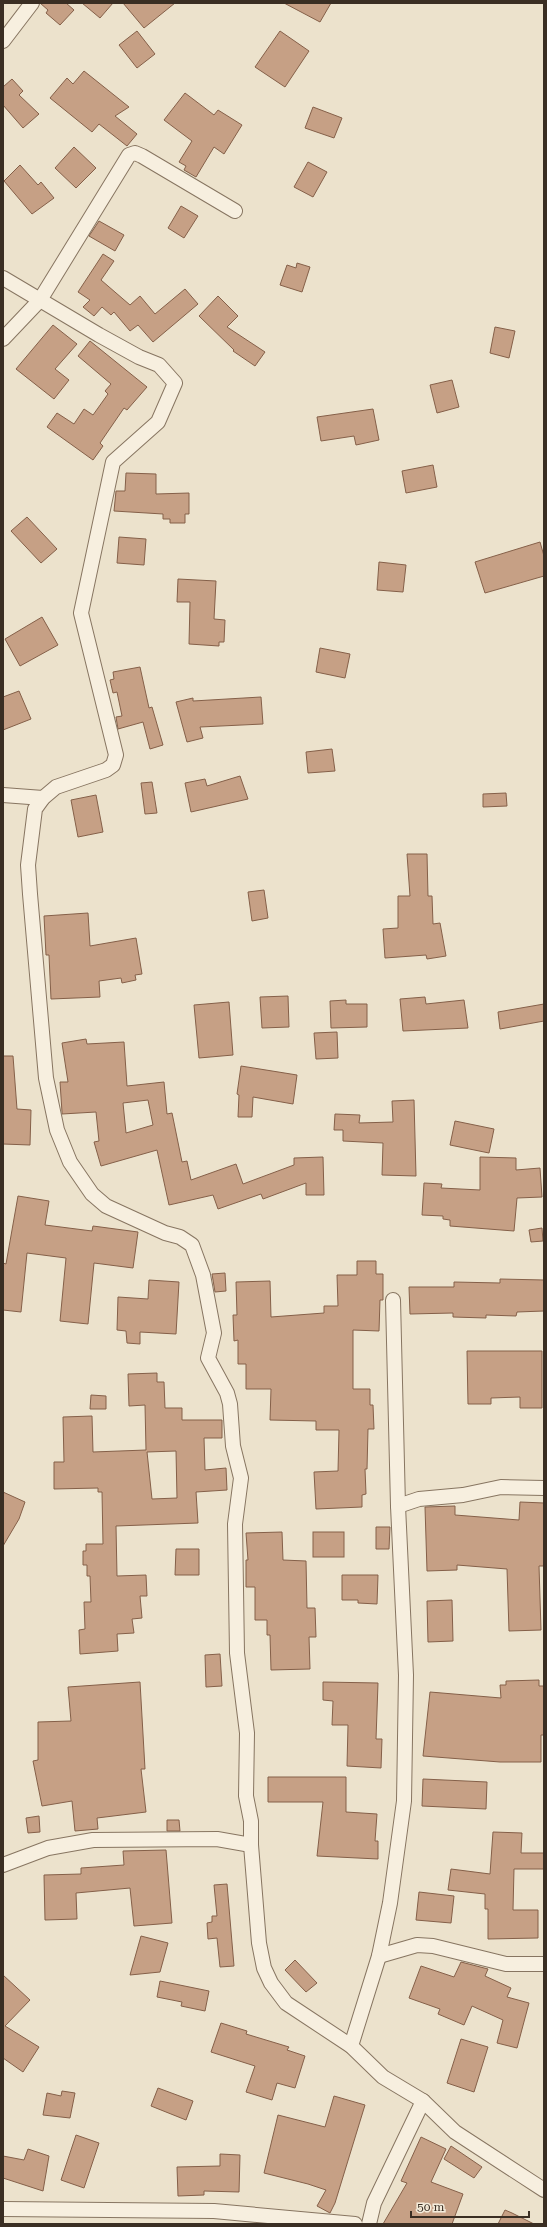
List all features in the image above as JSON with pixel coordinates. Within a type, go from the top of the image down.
[{"type":"street","points":[[3,41],[32,3]]},
{"type":"street","points":[[3,339],[40,300],[129,155],[135,153],[148,159],[235,211]]},
{"type":"street","points":[[3,278],[138,357],[159,365],[175,383],[158,422],[113,462],[81,613],[116,755],[112,766],[106,770],[56,787],[43,798],[35,809],[29,872],[46,1078],[57,1130],[70,1162],[92,1194],[106,1206],[164,1233],[180,1237],[192,1245],[203,1275],[214,1333],[208,1358],[227,1394],[230,1404],[233,1446],[241,1478],[235,1524],[237,1653],[247,1733],[245,1783],[251,1821],[251,1844],[259,1943],[264,1968],[271,1983],[286,2002],[351,2046],[383,2077],[423,2101],[455,2132],[544,2190]]},
{"type":"street","points":[[3,794],[43,798]]},
{"type":"street","points":[[351,2046],[379,1956],[390,1903],[404,1801],[406,1675],[398,1506],[393,1300]]},
{"type":"street","points":[[398,1506],[419,1499],[464,1495],[501,1487],[515,1486],[544,1488]]},
{"type":"street","points":[[3,1865],[48,1848],[92,1840],[217,1839],[251,1844]]},
{"type":"street","points":[[379,1956],[417,1945],[433,1946],[506,1964],[544,1964]]},
{"type":"street","points":[[369,2224],[374,2204],[423,2101]]},
{"type":"street","points":[[3,2209],[214,2211],[356,2224]]},
{"type":"building","points":[[40,3],[66,3],[74,10],[60,25],[46,13],[48,10]]},
{"type":"building","points":[[82,3],[113,3],[100,18]]},
{"type":"building","points":[[123,3],[175,3],[144,28]]},
{"type":"building","points":[[284,3],[331,3],[320,22]]},
{"type":"building","points":[[137,31],[155,54],[137,68],[119,45]]},
{"type":"building","points":[[280,31],[309,51],[285,87],[255,67]]},
{"type":"building","points":[[84,71],[129,107],[115,116],[137,134],[127,146],[99,124],[92,132],[50,98],[67,78],[73,84]]},
{"type":"building","points":[[12,79],[23,91],[19,95],[39,114],[23,128],[3,105],[3,87]]},
{"type":"building","points":[[185,93],[214,115],[218,110],[242,125],[224,154],[214,147],[196,177],[184,170],[186,166],[179,162],[192,141],[164,120]]},
{"type":"building","points":[[313,107],[342,118],[334,138],[305,128]]},
{"type":"building","points":[[74,147],[96,168],[76,188],[55,168]]},
{"type":"building","points":[[308,162],[327,172],[313,197],[294,187]]},
{"type":"building","points":[[20,165],[38,185],[41,182],[54,198],[32,214],[4,181]]},
{"type":"building","points":[[181,206],[198,216],[184,238],[168,228]]},
{"type":"building","points":[[99,221],[124,235],[115,251],[89,236]]},
{"type":"building","points":[[103,254],[114,261],[101,280],[130,305],[140,296],[155,314],[185,289],[198,304],[153,342],[138,325],[130,331],[114,312],[111,315],[102,307],[94,316],[83,307],[90,300],[78,292]]},
{"type":"building","points":[[297,263],[310,267],[302,292],[280,285],[287,265],[296,268]]},
{"type":"building","points":[[218,296],[238,316],[227,327],[265,352],[255,366],[233,351],[234,350],[199,316]]},
{"type":"building","points":[[53,325],[77,344],[55,369],[69,380],[54,399],[16,369]]},
{"type":"building","points":[[495,327],[515,331],[509,358],[490,353]]},
{"type":"building","points":[[90,341],[147,387],[127,410],[124,408],[100,443],[103,446],[93,460],[47,427],[57,413],[74,424],[84,409],[93,415],[108,394],[105,391],[111,384],[78,356]]},
{"type":"building","points":[[452,380],[459,407],[437,413],[430,385]]},
{"type":"building","points":[[373,409],[379,440],[356,445],[354,436],[321,441],[317,417]]},
{"type":"building","points":[[433,465],[437,487],[406,493],[402,471]]},
{"type":"building","points":[[126,473],[156,474],[156,494],[189,493],[189,514],[185,514],[185,523],[170,523],[170,519],[163,519],[163,514],[114,511],[116,491],[125,491]]},
{"type":"building","points":[[27,517],[57,549],[41,563],[11,531]]},
{"type":"building","points":[[119,537],[146,539],[144,565],[117,563]]},
{"type":"building","points":[[540,542],[544,556],[544,576],[485,593],[475,562]]},
{"type":"building","points":[[379,562],[406,565],[403,592],[377,590]]},
{"type":"building","points":[[178,579],[216,581],[214,619],[225,620],[224,642],[219,642],[219,646],[189,644],[190,602],[177,602]]},
{"type":"building","points":[[42,617],[58,645],[20,666],[5,639]]},
{"type":"building","points":[[320,648],[350,654],[345,678],[316,672]]},
{"type":"building","points":[[140,667],[149,708],[152,707],[163,745],[150,749],[143,722],[118,729],[116,717],[122,716],[117,692],[113,693],[110,680],[114,679],[113,672]]},
{"type":"building","points":[[19,691],[31,719],[3,730],[3,697]]},
{"type":"building","points":[[261,697],[263,724],[200,727],[203,738],[187,742],[176,702],[193,698],[193,701]]},
{"type":"building","points":[[332,749],[335,771],[308,773],[306,752]]},
{"type":"building","points":[[240,776],[248,799],[191,812],[185,783],[205,779],[207,786]]},
{"type":"building","points":[[152,782],[157,813],[145,814],[141,783]]},
{"type":"building","points":[[506,793],[507,806],[483,807],[483,794]]},
{"type":"building","points":[[96,795],[103,832],[78,837],[71,800]]},
{"type":"building","points":[[407,854],[427,854],[428,896],[432,896],[433,924],[440,923],[446,956],[427,959],[426,955],[385,958],[383,929],[398,928],[398,896],[410,896]]},
{"type":"building","points":[[264,890],[268,918],[252,921],[248,892]]},
{"type":"building","points":[[88,913],[90,946],[136,938],[142,974],[135,975],[136,980],[122,983],[121,978],[99,981],[100,997],[51,999],[49,955],[46,955],[44,916]]},
{"type":"building","points":[[288,996],[289,1027],[262,1028],[260,997]]},
{"type":"building","points":[[425,997],[426,1004],[464,1000],[468,1028],[403,1031],[400,999]]},
{"type":"building","points":[[346,1000],[346,1004],[367,1004],[367,1027],[331,1028],[330,1001]]},
{"type":"building","points":[[229,1002],[233,1055],[199,1058],[194,1005]]},
{"type":"building","points":[[544,1004],[544,1021],[500,1029],[498,1012]]},
{"type":"building","points":[[337,1032],[338,1058],[316,1059],[314,1033]]},
{"type":"building","points":[[86,1039],[87,1044],[124,1042],[127,1086],[164,1082],[167,1114],[172,1113],[182,1162],[187,1161],[191,1180],[236,1164],[243,1184],[294,1165],[294,1158],[323,1157],[324,1195],[306,1195],[306,1183],[263,1199],[261,1194],[218,1209],[213,1195],[169,1205],[157,1150],[101,1166],[94,1142],[99,1141],[96,1112],[62,1114],[60,1082],[68,1082],[62,1043]],"holes":[[[148,1100],[153,1125],[126,1133],[123,1103]]]},
{"type":"building","points":[[3,1056],[13,1056],[17,1109],[31,1110],[30,1145],[3,1144]]},
{"type":"building","points":[[241,1066],[297,1075],[293,1104],[253,1097],[252,1117],[238,1117],[239,1095],[237,1094]]},
{"type":"building","points":[[414,1100],[416,1176],[382,1175],[383,1143],[343,1141],[343,1130],[334,1130],[335,1114],[360,1115],[359,1123],[393,1122],[392,1101]]},
{"type":"building","points":[[455,1121],[494,1129],[489,1153],[450,1145]]},
{"type":"building","points":[[480,1157],[516,1158],[516,1170],[540,1168],[542,1197],[517,1198],[514,1231],[450,1226],[450,1220],[443,1219],[443,1216],[422,1215],[424,1183],[442,1184],[441,1188],[480,1190]]},
{"type":"building","points":[[18,1196],[49,1201],[45,1225],[92,1231],[93,1226],[138,1232],[133,1268],[94,1263],[88,1324],[60,1321],[66,1258],[27,1253],[21,1312],[3,1310],[3,1263],[6,1264]]},
{"type":"building","points":[[542,1228],[543,1241],[531,1242],[529,1230]]},
{"type":"building","points":[[357,1261],[376,1261],[376,1274],[383,1274],[383,1300],[380,1300],[379,1331],[353,1330],[353,1389],[370,1389],[370,1405],[373,1405],[374,1429],[368,1429],[367,1469],[365,1469],[366,1494],[362,1495],[362,1507],[316,1509],[314,1472],[338,1471],[339,1430],[316,1430],[316,1421],[270,1420],[271,1389],[246,1389],[246,1364],[238,1364],[238,1340],[234,1341],[233,1315],[237,1315],[236,1282],[270,1281],[271,1317],[324,1313],[324,1306],[338,1306],[337,1275],[357,1275]]},
{"type":"building","points":[[225,1273],[226,1291],[215,1292],[212,1274]]},
{"type":"building","points":[[500,1279],[544,1280],[544,1311],[517,1312],[516,1316],[486,1315],[486,1318],[453,1317],[453,1313],[410,1314],[409,1287],[454,1287],[454,1282],[500,1283]]},
{"type":"building","points":[[149,1280],[179,1282],[176,1334],[140,1332],[140,1344],[127,1343],[126,1331],[117,1330],[118,1297],[148,1299]]},
{"type":"building","points":[[467,1351],[542,1351],[542,1408],[520,1408],[520,1397],[491,1398],[491,1404],[468,1404]]},
{"type":"building","points":[[157,1373],[157,1382],[164,1382],[165,1408],[182,1408],[182,1420],[222,1420],[222,1438],[204,1438],[205,1470],[226,1468],[227,1490],[196,1492],[198,1523],[116,1526],[117,1576],[146,1575],[147,1596],[140,1596],[142,1618],[132,1619],[134,1633],[117,1634],[118,1651],[80,1654],[79,1630],[85,1629],[84,1602],[91,1602],[90,1576],[87,1576],[87,1565],[83,1565],[83,1551],[86,1551],[86,1544],[103,1544],[102,1492],[98,1492],[98,1488],[54,1489],[54,1462],[64,1462],[63,1417],[92,1416],[93,1452],[146,1450],[145,1405],[129,1406],[128,1374]],"holes":[[[176,1451],[177,1498],[152,1499],[147,1452]]]},
{"type":"building","points":[[91,1395],[106,1396],[106,1409],[90,1409]]},
{"type":"building","points":[[3,1492],[25,1502],[19,1519],[3,1546]]},
{"type":"building","points":[[520,1502],[544,1503],[544,1566],[539,1566],[541,1630],[509,1631],[507,1569],[457,1565],[457,1570],[427,1571],[425,1507],[455,1506],[455,1515],[519,1520]]},
{"type":"building","points":[[376,1527],[390,1527],[389,1549],[376,1549]]},
{"type":"building","points":[[282,1532],[283,1560],[306,1561],[307,1608],[315,1608],[316,1637],[309,1637],[310,1669],[271,1670],[270,1635],[267,1635],[267,1620],[255,1620],[255,1587],[246,1587],[246,1560],[248,1560],[246,1533]]},
{"type":"building","points":[[313,1532],[344,1532],[344,1557],[313,1557]]},
{"type":"building","points":[[176,1549],[199,1549],[199,1575],[175,1575]]},
{"type":"building","points":[[342,1575],[378,1575],[377,1604],[358,1603],[358,1600],[342,1600]]},
{"type":"building","points":[[452,1600],[453,1641],[428,1642],[427,1601]]},
{"type":"building","points":[[220,1654],[222,1686],[206,1687],[205,1655]]},
{"type":"building","points":[[539,1680],[539,1686],[544,1686],[544,1735],[541,1735],[541,1762],[500,1762],[423,1756],[430,1692],[501,1698],[500,1685],[506,1685],[506,1681]]},
{"type":"building","points":[[140,1682],[145,1769],[141,1769],[146,1812],[97,1818],[98,1829],[75,1831],[72,1801],[42,1806],[33,1761],[38,1760],[38,1722],[71,1721],[68,1687]]},
{"type":"building","points":[[323,1682],[378,1683],[376,1739],[382,1739],[381,1768],[347,1766],[348,1725],[332,1725],[333,1701],[323,1700]]},
{"type":"building","points":[[268,1777],[346,1777],[346,1812],[377,1814],[375,1841],[378,1841],[378,1859],[317,1856],[323,1802],[268,1802]]},
{"type":"building","points":[[423,1779],[487,1782],[486,1809],[422,1806]]},
{"type":"building","points":[[39,1816],[40,1832],[28,1833],[26,1818]]},
{"type":"building","points":[[167,1820],[179,1820],[180,1831],[167,1831]]},
{"type":"building","points":[[493,1832],[522,1833],[521,1853],[544,1853],[544,1869],[514,1869],[513,1910],[538,1910],[538,1938],[488,1939],[488,1909],[485,1909],[485,1894],[448,1890],[451,1869],[490,1874]]},
{"type":"building","points":[[166,1850],[172,1923],[134,1926],[130,1888],[76,1893],[77,1919],[45,1920],[44,1875],[81,1874],[81,1868],[124,1865],[123,1851]]},
{"type":"building","points":[[227,1884],[234,1966],[220,1967],[217,1938],[208,1939],[207,1923],[212,1922],[212,1916],[217,1916],[214,1885]]},
{"type":"building","points":[[419,1892],[454,1896],[451,1923],[416,1920]]},
{"type":"building","points":[[141,1936],[168,1943],[160,1972],[130,1975]]},
{"type":"building","points":[[295,1960],[317,1983],[306,1992],[285,1970]]},
{"type":"building","points":[[461,1962],[488,1969],[485,1976],[511,1988],[507,1997],[529,2003],[517,2048],[497,2043],[503,2020],[472,2006],[464,2025],[438,2014],[440,2009],[409,1998],[421,1966],[454,1977]]},
{"type":"building","points":[[3,1975],[30,2000],[5,2026],[39,2047],[23,2072],[3,2058]]},
{"type":"building","points":[[160,1981],[209,1991],[205,2011],[181,2006],[182,2002],[157,1997]]},
{"type":"building","points":[[221,2023],[247,2031],[246,2034],[289,2047],[287,2050],[305,2056],[295,2088],[277,2083],[272,2100],[246,2092],[255,2066],[211,2052]]},
{"type":"building","points":[[461,2039],[488,2047],[474,2092],[447,2083]]},
{"type":"building","points":[[158,2088],[193,2101],[186,2120],[151,2106]]},
{"type":"building","points":[[62,2091],[75,2093],[70,2118],[43,2115],[47,2093],[61,2096]]},
{"type":"building","points":[[334,2096],[365,2105],[335,2203],[330,2213],[317,2206],[326,2190],[264,2173],[278,2115],[325,2127]]},
{"type":"building","points":[[76,2135],[99,2143],[84,2188],[61,2180]]},
{"type":"building","points":[[421,2137],[446,2149],[431,2182],[463,2194],[452,2224],[383,2224],[407,2183],[401,2181]]},
{"type":"building","points":[[451,2146],[482,2167],[474,2178],[444,2159]]},
{"type":"building","points":[[28,2149],[49,2156],[43,2191],[3,2178],[3,2156],[24,2160]]},
{"type":"building","points":[[220,2154],[240,2155],[239,2192],[204,2191],[204,2195],[178,2196],[177,2167],[220,2166]]},
{"type":"building","points":[[505,2210],[512,2213],[534,2224],[498,2224]]}]
